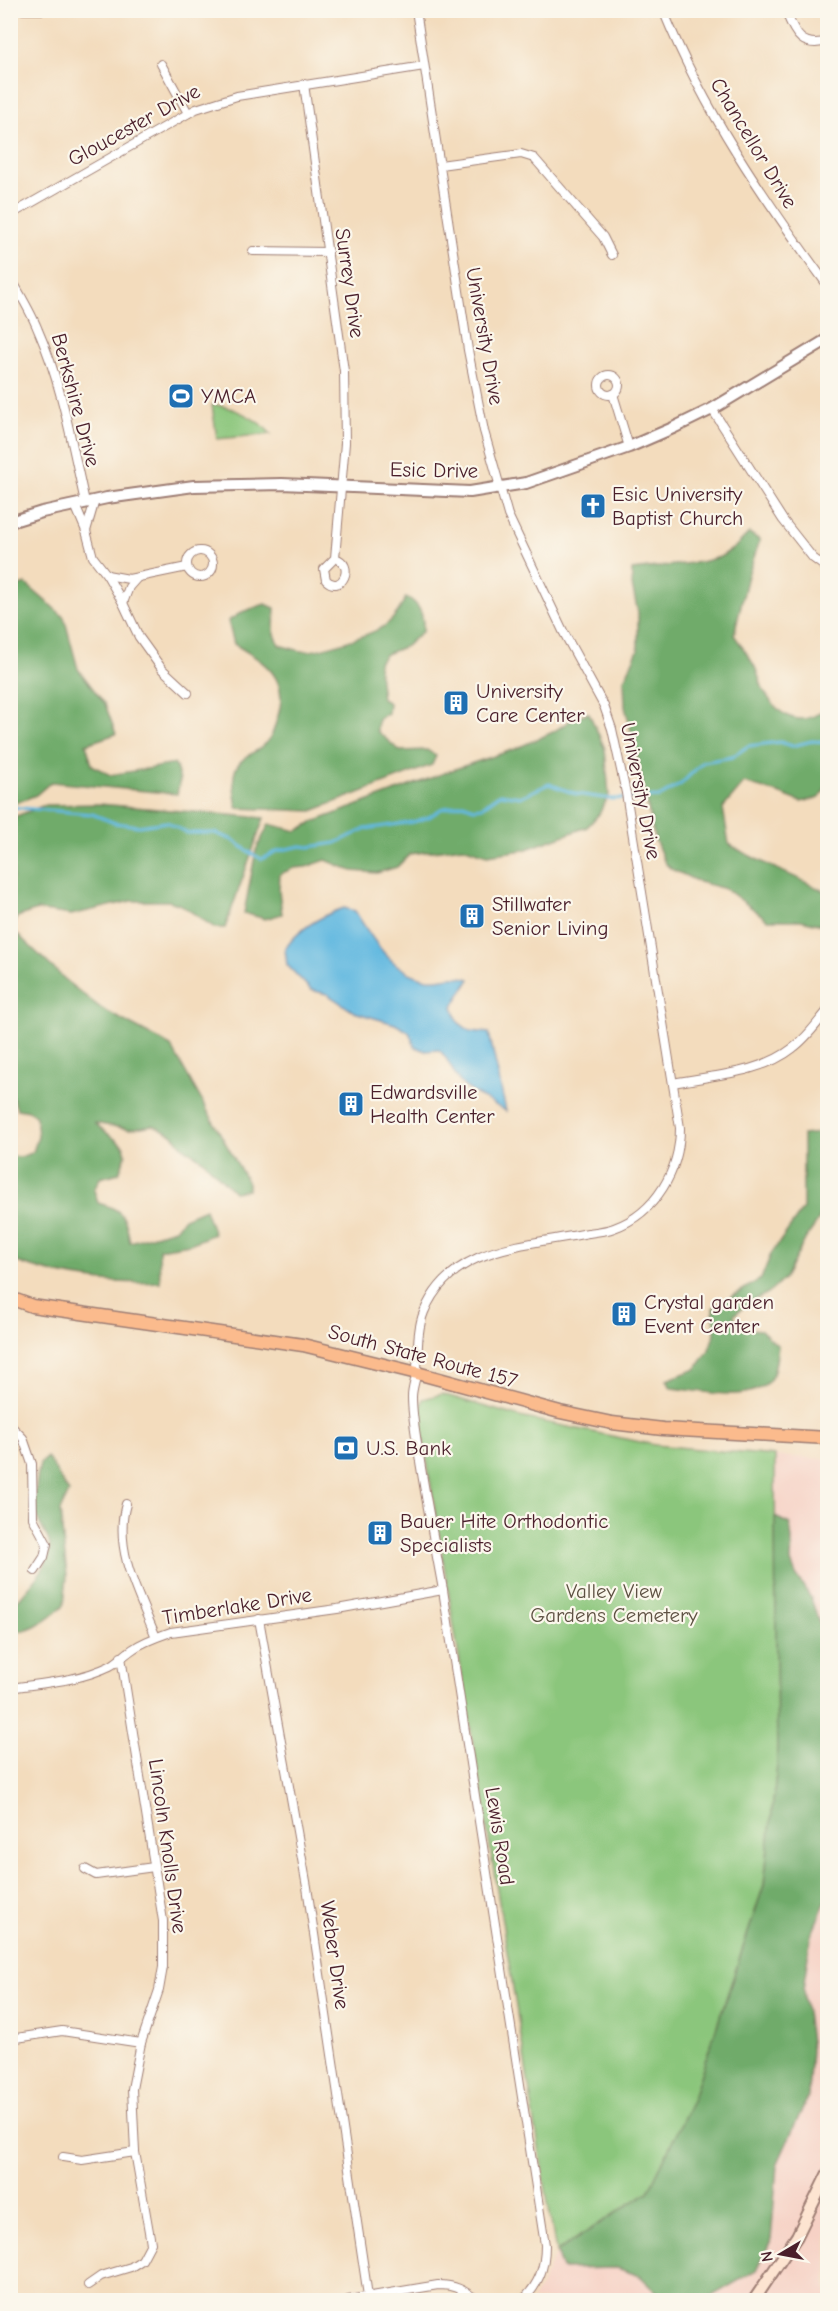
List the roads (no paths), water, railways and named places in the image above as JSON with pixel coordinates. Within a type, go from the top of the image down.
[{"type":"main road","name":"South State Route 157","points":[[11,1299],[32,1306],[303,1345],[560,1412],[612,1423],[663,1429],[828,1438]]},
{"type":"main road","points":[[754,2301],[797,2236],[828,2173]]},
{"type":"street","points":[[23,10],[62,10]]},
{"type":"street","name":"University Drive","points":[[416,10],[476,398],[499,488],[529,562],[604,706],[612,729],[626,793],[681,1128],[678,1155],[671,1176],[650,1204],[633,1218],[614,1228],[485,1254],[448,1275],[431,1297],[423,1314],[417,1351],[417,1373]]},
{"type":"street","name":"Chancellor Drive","points":[[663,10],[686,62],[732,148],[764,200],[828,286]]},
{"type":"street","points":[[785,10],[796,34],[801,39],[814,44],[828,41]]},
{"type":"street","points":[[161,64],[188,113]]},
{"type":"street","name":"Gloucester Drive","points":[[10,215],[188,113],[216,101],[304,84],[424,66]]},
{"type":"street","name":"Surrey Drive","points":[[304,84],[344,371],[346,409],[335,558]]},
{"type":"street","points":[[440,165],[521,154],[534,158],[603,237],[612,255]]},
{"type":"street","points":[[252,251],[328,252]]},
{"type":"street","name":"Berkshire Drive","points":[[10,277],[35,322],[47,352],[72,443],[85,502],[86,531],[93,557],[107,575],[148,653],[188,693]]},
{"type":"street","name":"Esic Drive","points":[[10,522],[85,502],[151,490],[216,485],[282,484],[470,492],[526,483],[629,447],[712,409],[828,339]]},
{"type":"street","points":[[613,394],[629,447]]},
{"type":"street","points":[[712,409],[783,520],[813,558],[828,569]]},
{"type":"street","points":[[85,502],[86,531]]},
{"type":"street","points":[[107,575],[129,579],[187,567]]},
{"type":"street","points":[[123,603],[129,587],[137,578]]},
{"type":"street","points":[[673,1083],[768,1063],[794,1048],[828,1010]]},
{"type":"street","name":"Lewis Road","points":[[417,1373],[412,1395],[414,1421],[443,1590],[545,2245],[541,2276],[523,2301]]},
{"type":"street","points":[[10,1425],[23,1438],[32,1464],[33,1518],[47,1544],[44,1557],[35,1571]]},
{"type":"street","points":[[126,1504],[122,1521],[123,1547],[156,1637]]},
{"type":"street","name":"Timberlake Drive","points":[[10,1688],[90,1674],[113,1665],[134,1648],[171,1632],[337,1609],[443,1590]]},
{"type":"street","name":"Weber Drive","points":[[259,1619],[305,1876],[368,2296]]},
{"type":"street","name":"Lincoln Knolls Drive","points":[[88,2285],[101,2276],[131,2267],[142,2260],[151,2243],[135,2152],[132,2089],[141,2043],[153,2010],[163,1967],[163,1922],[121,1658]]},
{"type":"street","points":[[85,1869],[96,1875],[154,1867]]},
{"type":"street","points":[[10,2039],[62,2031],[141,2043]]},
{"type":"street","points":[[63,2157],[82,2160],[135,2152]]},
{"type":"street","points":[[348,2301],[368,2296],[449,2285],[463,2290],[477,2301]]},
{"type":"water","points":[[344,908],[355,911],[385,954],[404,970],[428,979],[457,977],[470,979],[453,1006],[458,1022],[470,1031],[489,1033],[506,1111],[464,1086],[439,1050],[426,1051],[415,1047],[409,1032],[395,1024],[354,1012],[327,994],[311,990],[287,965],[285,949],[297,935],[319,919]]},
{"type":"waterway","points":[[10,807],[92,814],[115,823],[139,826],[167,822],[187,833],[215,833],[233,840],[262,859],[277,851],[336,843],[365,829],[413,822],[429,817],[441,809],[463,804],[474,808],[482,807],[500,794],[520,797],[549,784],[576,794],[611,799],[659,797],[681,784],[703,762],[732,757],[748,746],[780,742],[792,746],[812,741],[828,742]]},
{"type":"place","name":"YMCA","points":[[181,396]]},
{"type":"place","name":"Esic University Baptist Church","points":[[593,506]]},
{"type":"place","name":"University Care Center","points":[[456,703]]},
{"type":"place","name":"Stillwater Senior Living","points":[[472,916]]},
{"type":"place","name":"Edwardsville Health Center","points":[[351,1104]]},
{"type":"place","name":"Crystal garden Event Center","points":[[624,1314]]},
{"type":"place","name":"U.S. Bank","points":[[346,1448]]},
{"type":"place","name":"Bauer Hite Orthodontic Specialists","points":[[380,1533]]},
{"type":"park label","name":"Valley View Gardens Cemetery","points":[[614,1603]]}]
